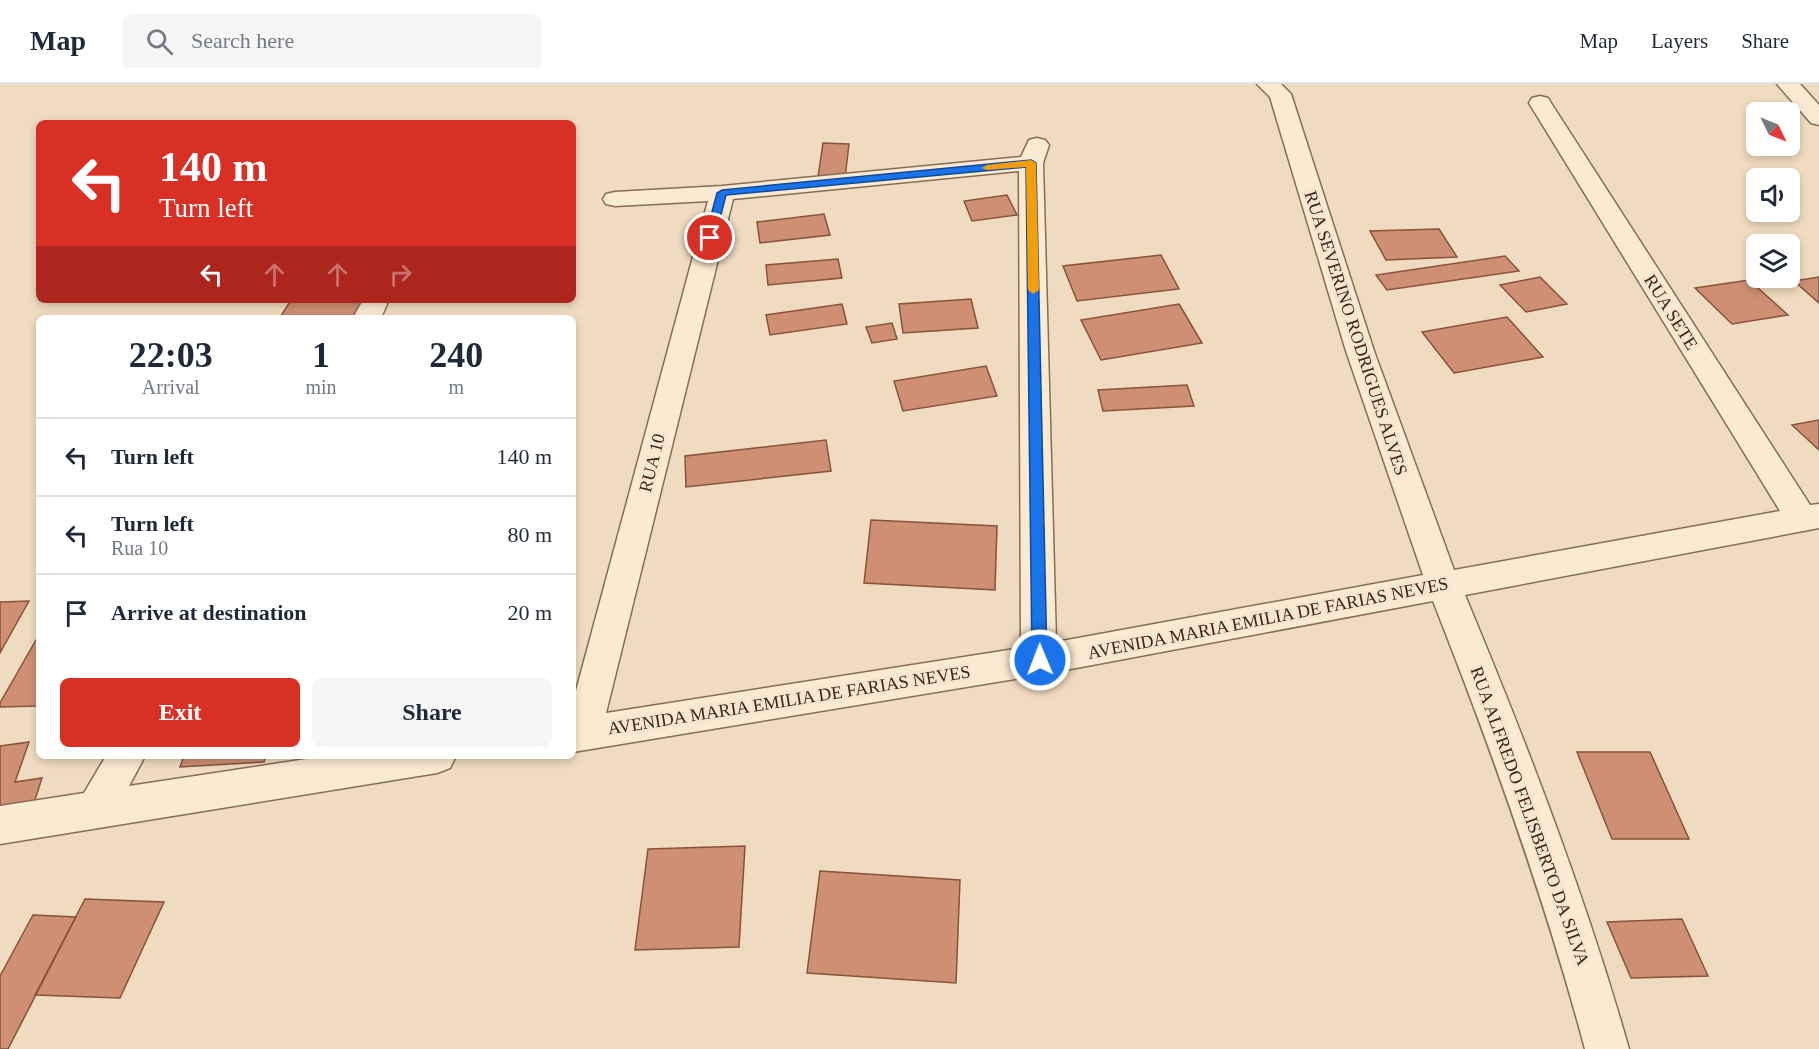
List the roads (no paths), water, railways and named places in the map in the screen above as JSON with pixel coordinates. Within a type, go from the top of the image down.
[{"type":"street","name":"RUA SEVERINO RODRIGUES ALVES","points":[[1268,84],[1280,94],[1312,207],[1413,506],[1445,585]]},
{"type":"street","points":[[1788,84],[1819,118]]},
{"type":"street","name":"RUA SETE","points":[[1540,103],[1811,518]]},
{"type":"street","points":[[615,199],[722,193],[1034,154],[1040,660]]},
{"type":"street","name":"RUA 10","points":[[578,734],[722,193]]},
{"type":"street","name":"AVENIDA MARIA EMILIA DE FARIAS NEVES","points":[[578,734],[1040,660],[1811,518]]},
{"type":"street","name":"RUA ALFREDO FELISBERTO DA SILVA","points":[[1445,585],[1547,853],[1592,993],[1607,1049]]},
{"type":"street","points":[[96,809],[124,759]]},
{"type":"street","points":[[0,825],[418,759]]}]
